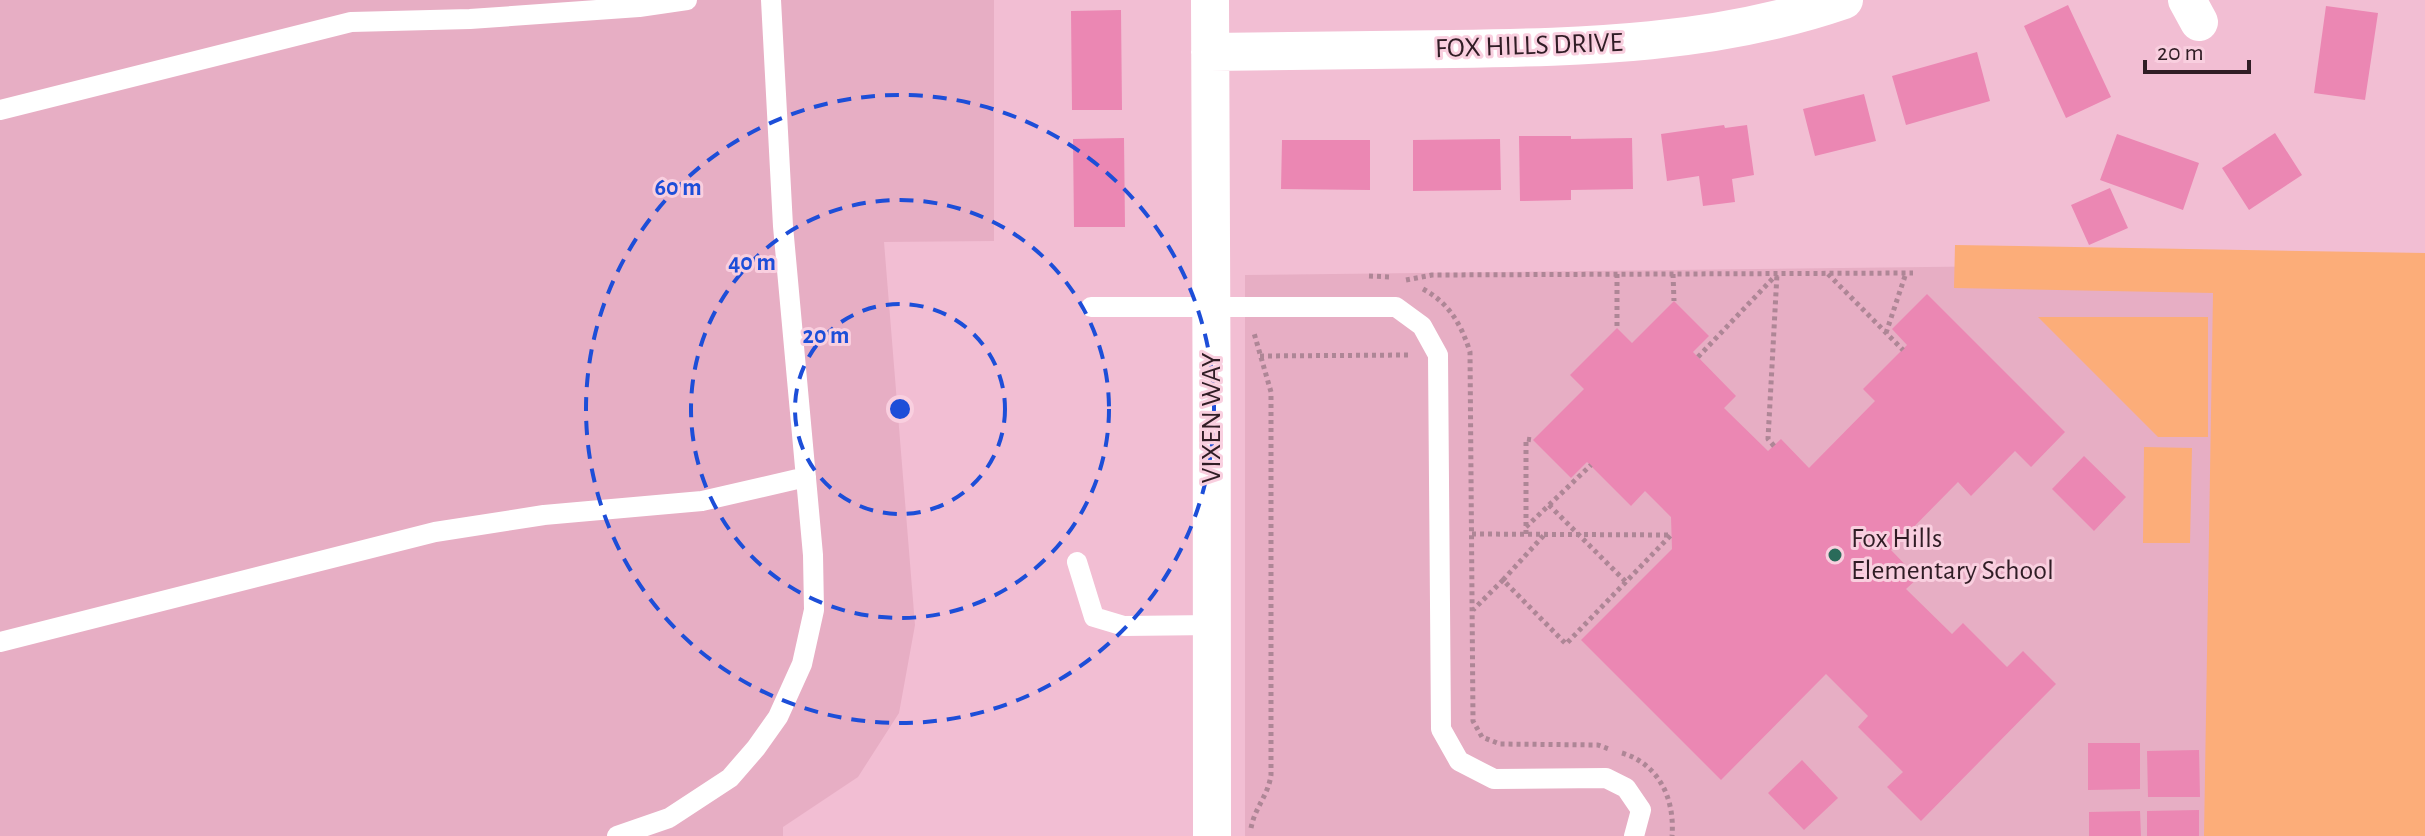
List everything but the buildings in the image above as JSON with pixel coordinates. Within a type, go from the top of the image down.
[{"type":"street","name":"VIXEN WAY","points":[[1210,0],[1210,52],[1229,308],[1213,625],[1212,836]]},
{"type":"street","name":"FOX HILLS DRIVE","points":[[1210,52],[1565,48],[1671,40],[1844,0]]},
{"type":"lane","points":[[0,110],[351,22],[470,19],[639,7],[687,0]]},
{"type":"lane","points":[[617,836],[669,818],[730,778],[778,717],[802,664],[814,610],[813,555],[783,226],[771,0]]},
{"type":"lane","points":[[1091,307],[1396,307],[1422,326],[1438,355],[1441,729],[1459,761],[1494,779],[1606,778],[1626,788],[1641,810],[1634,836]]},
{"type":"lane","points":[[0,642],[435,532],[544,515],[702,501],[806,477]]},
{"type":"lane","points":[[1077,562],[1094,617],[1124,626],[1213,625]]},
{"type":"path","points":[[1886,333],[1906,273]]},
{"type":"path","points":[[1368,276],[1406,280],[1432,275],[1913,273]]},
{"type":"path","points":[[1617,274],[1617,328]]},
{"type":"path","points":[[1673,274],[1674,301]]},
{"type":"path","points":[[1698,357],[1777,274]]},
{"type":"path","points":[[1774,446],[1768,439],[1777,274]]},
{"type":"path","points":[[1828,274],[1903,350]]},
{"type":"path","points":[[1406,280],[1439,298],[1461,326],[1470,355],[1473,721],[1482,737],[1500,744],[1598,745],[1638,757],[1659,777],[1669,797],[1672,836]]},
{"type":"path","points":[[1229,308],[1260,356],[1271,392],[1271,775],[1269,790],[1256,809],[1250,836]]},
{"type":"path","points":[[1260,356],[1470,355]]},
{"type":"path","points":[[1526,531],[1526,439],[1533,440]]},
{"type":"path","points":[[1526,531],[1591,465]]},
{"type":"path","points":[[1549,505],[1626,582]]},
{"type":"path","points":[[1472,534],[1526,531],[1545,534],[1671,535],[1566,644],[1503,580]]},
{"type":"path","points":[[1473,611],[1545,534]]},
{"type":"shaded area","points":[[0,0],[994,0],[994,241],[884,242],[915,625],[899,713],[858,777],[783,827],[783,836],[0,836]]},
{"type":"shaded area","points":[[1955,245],[2425,253],[2425,836],[2204,836],[2213,293],[1954,288]]},
{"type":"shaded area","name":"Fox Hills Elementary School","points":[[2425,261],[2425,836],[1245,836],[1245,275]]},
{"type":"shaded area","points":[[2038,317],[2208,317],[2208,437],[2158,437]]},
{"type":"shaded area","points":[[2144,447],[2192,448],[2190,543],[2143,543]]},
{"type":"place","name":"Fox Hills Elementary School","points":[[1835,555]]}]
